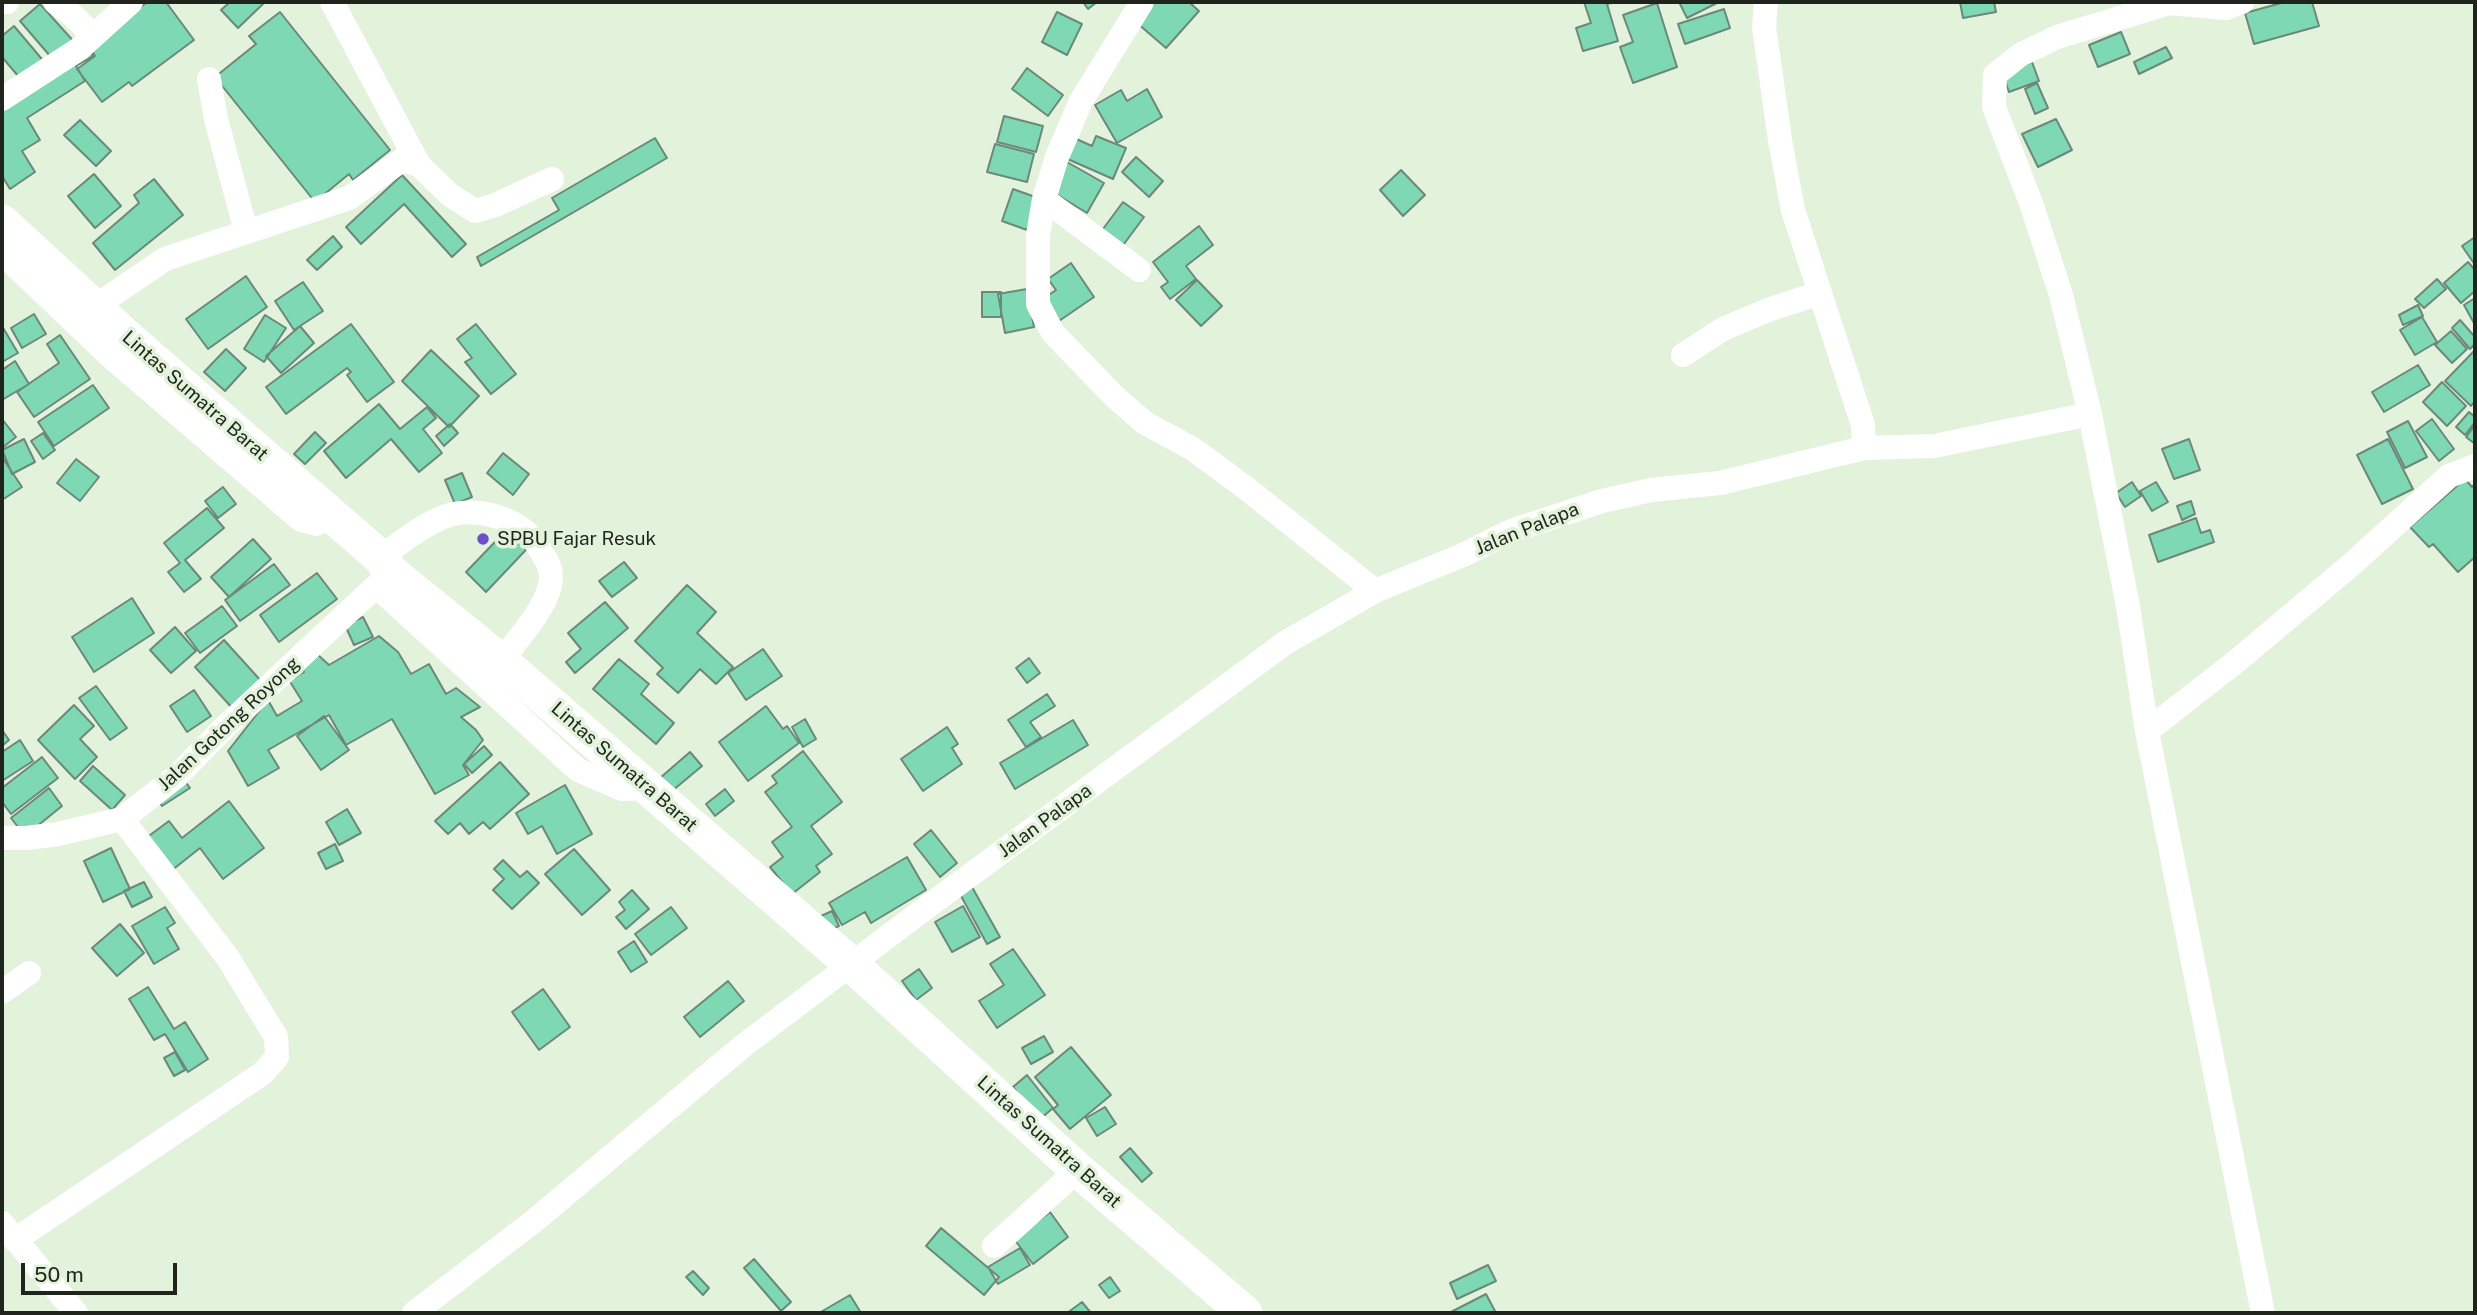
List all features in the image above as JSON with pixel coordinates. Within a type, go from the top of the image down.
[{"type":"highway","name":"Lintas Sumatra Barat","points":[[7,243],[96,306],[119,347],[333,515],[383,572],[501,661],[852,965],[1078,1170],[1245,1313]]},
{"type":"street","points":[[55,2],[93,35]]},
{"type":"street","points":[[2,99],[79,49],[131,2]]},
{"type":"street","points":[[332,2],[419,165],[450,195],[475,211],[493,206],[552,179]]},
{"type":"street","points":[[1142,2],[1081,101],[1057,157],[1044,199],[1038,235],[1038,304],[1053,333],[1115,397],[1145,423],[1193,449],[1214,464],[1375,591]]},
{"type":"street","points":[[1766,2],[1764,27],[1793,209],[1863,425],[1864,448]]},
{"type":"street","points":[[2242,2],[2226,8],[2169,4],[2057,37],[2020,55],[1995,75],[1994,107],[2031,203],[2061,295],[2090,414],[2128,606],[2147,731],[2263,1313]]},
{"type":"street","points":[[209,79],[216,119],[246,231]]},
{"type":"street","points":[[96,306],[165,259],[349,198],[402,160],[419,165]]},
{"type":"street","points":[[1044,199],[1139,270]]},
{"type":"street","points":[[7,243],[119,347]]},
{"type":"street","points":[[1683,355],[1723,329],[1768,310],[1820,293]]},
{"type":"street","name":"Jalan Palapa","points":[[414,1313],[534,1221],[743,1046],[1285,643],[1375,591],[1463,555],[1511,531],[1602,500],[1651,490],[1720,483],[1864,448],[1934,446],[2090,414]]},
{"type":"street","points":[[2147,731],[2238,660],[2352,564],[2449,476],[2475,466]]},
{"type":"street","name":"Jalan Gotong Royong","points":[[2,838],[58,834],[122,818],[177,776],[383,572],[407,537],[441,517],[476,513],[505,517],[534,538],[551,566],[550,586],[537,614],[501,661]]},
{"type":"street","points":[[383,572],[578,770],[622,789],[648,788]]},
{"type":"street","points":[[76,1313],[9,1232],[263,1073],[277,1057],[276,1037],[228,958],[122,818]]},
{"type":"street","points":[[2,992],[29,973]]},
{"type":"street","points":[[994,1246],[1078,1170]]},
{"type":"building","points":[[147,2],[166,2],[194,40],[132,86],[129,82],[102,102],[77,69],[95,56],[90,47]]},
{"type":"building","points":[[230,2],[265,2],[238,28],[221,10]]},
{"type":"building","points":[[1083,2],[1097,2],[1088,9]]},
{"type":"building","points":[[1155,2],[1189,2],[1199,11],[1166,48],[1137,23]]},
{"type":"building","points":[[1584,2],[1616,2],[1607,4],[1618,41],[1583,51],[1576,28],[1591,23]]},
{"type":"building","points":[[1679,2],[1719,2],[1687,18]]},
{"type":"building","points":[[1960,2],[1994,2],[1996,12],[1963,18]]},
{"type":"building","points":[[2285,2],[2312,2],[2319,26],[2254,44],[2245,13]]},
{"type":"building","points":[[1657,3],[1677,67],[1633,83],[1620,47],[1633,42],[1623,15]]},
{"type":"building","points":[[40,4],[77,45],[56,63],[20,21]]},
{"type":"building","points":[[1724,9],[1730,28],[1685,44],[1678,24]]},
{"type":"building","points":[[280,12],[390,150],[353,180],[349,174],[315,202],[215,77],[256,44],[249,36]]},
{"type":"building","points":[[1057,12],[1082,24],[1067,55],[1042,42]]},
{"type":"building","points":[[14,26],[46,64],[24,83],[2,57],[2,36]]},
{"type":"building","points":[[2121,32],[2130,54],[2098,67],[2089,45]]},
{"type":"building","points":[[2166,47],[2172,58],[2139,74],[2134,62]]},
{"type":"building","points":[[88,48],[93,56],[76,66],[85,81],[27,118],[40,140],[22,151],[35,172],[10,189],[2,176],[2,103]]},
{"type":"building","points":[[2032,62],[2039,81],[2009,92],[2002,72]]},
{"type":"building","points":[[1027,68],[1063,95],[1048,116],[1012,89]]},
{"type":"building","points":[[2037,83],[2048,108],[2035,114],[2025,89]]},
{"type":"building","points":[[1147,89],[1162,117],[1117,143],[1095,105],[1121,90],[1127,101]]},
{"type":"building","points":[[1004,116],[1043,126],[1036,152],[997,142]]},
{"type":"building","points":[[2056,119],[2072,150],[2038,167],[2022,134]]},
{"type":"building","points":[[80,120],[111,151],[96,166],[64,135]]},
{"type":"building","points":[[1096,136],[1126,148],[1113,179],[1063,157],[1072,137],[1092,146]]},
{"type":"building","points":[[655,138],[667,158],[481,266],[477,257],[559,210],[552,198]]},
{"type":"building","points":[[995,144],[1034,154],[1027,182],[987,172]]},
{"type":"building","points":[[1136,157],[1163,181],[1149,197],[1122,172]]},
{"type":"building","points":[[1067,162],[1104,183],[1087,213],[1051,191]]},
{"type":"building","points":[[1401,170],[1425,195],[1403,216],[1380,190]]},
{"type":"building","points":[[94,174],[121,206],[95,228],[68,196]]},
{"type":"building","points":[[402,175],[466,244],[452,257],[404,204],[361,244],[346,227]]},
{"type":"building","points":[[154,179],[183,215],[115,270],[93,243],[139,203],[134,195]]},
{"type":"building","points":[[1013,189],[1038,198],[1027,230],[1002,221]]},
{"type":"building","points":[[1123,202],[1144,217],[1121,248],[1100,233]]},
{"type":"building","points":[[1199,226],[1213,245],[1186,266],[1196,279],[1170,299],[1161,287],[1168,282],[1153,262]]},
{"type":"building","points":[[333,236],[342,247],[317,270],[307,260]]},
{"type":"building","points":[[2475,237],[2475,265],[2462,246]]},
{"type":"building","points":[[2468,262],[2475,270],[2475,291],[2461,303],[2444,283]]},
{"type":"building","points":[[1071,263],[1094,297],[1059,321],[1043,299],[1056,290],[1048,279]]},
{"type":"building","points":[[246,276],[267,307],[208,349],[186,319]]},
{"type":"building","points":[[2437,279],[2446,289],[2424,308],[2415,299]]},
{"type":"building","points":[[1197,280],[1222,306],[1201,326],[1176,300]]},
{"type":"building","points":[[303,282],[323,311],[294,330],[275,301]]},
{"type":"building","points":[[1027,289],[1034,327],[1005,333],[998,294]]},
{"type":"building","points":[[982,292],[1001,292],[1001,317],[982,317]]},
{"type":"building","points":[[2475,298],[2475,325],[2464,305]]},
{"type":"building","points":[[2418,305],[2423,316],[2403,325],[2399,315]]},
{"type":"building","points":[[34,314],[46,334],[22,348],[11,328]]},
{"type":"building","points":[[265,315],[286,328],[264,362],[244,349]]},
{"type":"building","points":[[2422,317],[2437,342],[2415,355],[2400,330]]},
{"type":"building","points":[[2460,320],[2475,337],[2475,344],[2470,349],[2452,328]]},
{"type":"building","points":[[351,324],[394,382],[367,402],[347,375],[351,372],[347,368],[286,414],[266,387]]},
{"type":"building","points":[[476,324],[516,374],[491,394],[465,362],[472,358],[457,339]]},
{"type":"building","points":[[2,326],[18,353],[2,362]]},
{"type":"building","points":[[300,326],[314,343],[281,373],[266,356]]},
{"type":"building","points":[[2451,331],[2467,349],[2452,363],[2435,345]]},
{"type":"building","points":[[60,335],[90,379],[34,417],[17,392],[59,363],[47,344]]},
{"type":"building","points":[[226,349],[246,368],[225,391],[204,372]]},
{"type":"building","points":[[431,350],[479,396],[449,427],[402,381]]},
{"type":"building","points":[[2475,350],[2475,401],[2471,406],[2445,381]]},
{"type":"building","points":[[15,361],[29,384],[2,400],[2,370]]},
{"type":"building","points":[[2418,365],[2430,385],[2384,412],[2372,392]]},
{"type":"building","points":[[2442,382],[2466,406],[2447,426],[2423,402]]},
{"type":"building","points":[[93,385],[109,408],[54,446],[38,422]]},
{"type":"building","points":[[379,404],[400,429],[427,407],[436,418],[423,429],[442,453],[419,472],[391,439],[346,478],[324,451]]},
{"type":"building","points":[[2469,412],[2475,417],[2475,422],[2465,435],[2456,427]]},
{"type":"building","points":[[2,419],[16,437],[2,448]]},
{"type":"building","points":[[2432,419],[2454,449],[2439,461],[2416,431]]},
{"type":"building","points":[[2408,421],[2427,457],[2405,468],[2387,432]]},
{"type":"building","points":[[450,424],[458,433],[444,446],[436,436]]},
{"type":"building","points":[[2475,425],[2475,444],[2466,437]]},
{"type":"building","points":[[315,432],[326,443],[305,464],[294,454]]},
{"type":"building","points":[[43,433],[55,450],[43,459],[31,441]]},
{"type":"building","points":[[24,439],[35,462],[12,474],[2,450]]},
{"type":"building","points":[[2189,439],[2200,470],[2174,479],[2162,449]]},
{"type":"building","points":[[2388,439],[2413,489],[2382,504],[2357,455]]},
{"type":"building","points":[[503,453],[529,474],[513,495],[487,473]]},
{"type":"building","points":[[2,457],[22,487],[2,500]]},
{"type":"building","points":[[76,459],[99,477],[80,501],[57,483]]},
{"type":"building","points":[[462,473],[472,497],[455,504],[445,480]]},
{"type":"building","points":[[2465,479],[2472,487],[2475,484],[2475,557],[2458,572],[2433,544],[2429,547],[2410,527]]},
{"type":"building","points":[[2132,482],[2141,496],[2125,507],[2116,493]]},
{"type":"building","points":[[2156,482],[2168,502],[2152,511],[2140,491]]},
{"type":"building","points":[[223,487],[236,504],[218,518],[205,501]]},
{"type":"building","points":[[2191,501],[2195,514],[2182,520],[2177,506]]},
{"type":"building","points":[[207,508],[224,528],[185,560],[201,579],[184,592],[168,572],[180,563],[164,543]]},
{"type":"building","points":[[520,516],[540,535],[486,592],[466,572]]},
{"type":"building","points":[[2196,518],[2201,533],[2210,530],[2214,542],[2158,562],[2149,535]]},
{"type":"building","points":[[253,539],[271,559],[229,597],[211,577]]},
{"type":"building","points":[[624,562],[637,578],[612,597],[599,581]]},
{"type":"building","points":[[274,564],[290,585],[240,621],[225,600]]},
{"type":"building","points":[[317,573],[337,599],[279,642],[260,615]]},
{"type":"building","points":[[687,585],[716,612],[697,633],[733,667],[716,684],[700,669],[678,693],[657,674],[663,668],[635,641]]},
{"type":"building","points":[[132,598],[154,633],[94,672],[72,637]]},
{"type":"building","points":[[605,602],[628,628],[575,673],[566,662],[581,649],[568,633]]},
{"type":"building","points":[[222,606],[237,626],[200,653],[185,633]]},
{"type":"building","points":[[363,617],[373,637],[354,645],[345,625]]},
{"type":"building","points":[[175,627],[196,651],[171,673],[150,650]]},
{"type":"building","points":[[379,636],[398,652],[411,674],[429,664],[446,694],[456,688],[480,707],[461,717],[483,740],[463,765],[469,775],[435,794],[392,719],[346,745],[329,715],[268,750],[279,768],[248,786],[228,751],[268,700],[277,716],[302,701],[289,680],[304,672],[299,664],[317,654],[329,665]]},
{"type":"building","points":[[224,640],[262,682],[233,709],[195,667]]},
{"type":"building","points":[[763,649],[782,676],[746,700],[728,673]]},
{"type":"building","points":[[1029,658],[1040,673],[1027,683],[1016,668]]},
{"type":"building","points":[[619,659],[649,684],[641,694],[674,723],[656,744],[593,689]]},
{"type":"building","points":[[96,686],[127,728],[110,740],[79,698]]},
{"type":"building","points":[[194,690],[211,716],[187,732],[170,706]]},
{"type":"building","points":[[1047,694],[1055,706],[1030,722],[1041,737],[1026,747],[1008,720]]},
{"type":"building","points":[[74,705],[94,726],[80,739],[97,757],[75,779],[38,740]]},
{"type":"building","points":[[766,706],[783,729],[787,726],[799,743],[748,781],[719,742]]},
{"type":"building","points":[[324,716],[349,750],[321,770],[297,736]]},
{"type":"building","points":[[805,719],[816,739],[803,747],[792,727]]},
{"type":"building","points":[[1073,720],[1088,745],[1015,789],[1000,763]]},
{"type":"building","points":[[947,727],[958,744],[952,748],[962,764],[923,791],[901,759]]},
{"type":"building","points":[[2,730],[9,740],[2,746]]},
{"type":"building","points":[[20,740],[33,761],[2,781],[2,752]]},
{"type":"building","points":[[484,746],[492,755],[472,773],[464,764]]},
{"type":"building","points":[[803,751],[842,802],[811,826],[832,854],[816,866],[820,872],[792,894],[770,867],[783,857],[772,842],[792,827],[765,792],[777,783],[772,776]]},
{"type":"building","points":[[690,752],[702,766],[672,791],[660,778]]},
{"type":"building","points":[[42,757],[58,778],[11,814],[2,802],[2,788]]},
{"type":"building","points":[[500,762],[529,794],[490,829],[483,822],[469,834],[460,823],[448,834],[435,821]]},
{"type":"building","points":[[93,766],[125,795],[112,810],[80,781]]},
{"type":"building","points":[[182,777],[190,788],[162,806],[155,795]]},
{"type":"building","points":[[565,785],[592,834],[557,854],[542,826],[528,834],[516,813]]},
{"type":"building","points":[[49,788],[62,806],[25,836],[11,818]]},
{"type":"building","points":[[725,789],[734,801],[715,816],[706,804]]},
{"type":"building","points":[[229,801],[264,848],[223,879],[200,848],[171,871],[146,838],[169,821],[182,838]]},
{"type":"building","points":[[347,809],[361,833],[339,845],[326,822]]},
{"type":"building","points":[[931,830],[957,863],[940,877],[914,844]]},
{"type":"building","points":[[335,844],[343,861],[326,869],[318,853]]},
{"type":"building","points":[[111,848],[130,889],[103,902],[84,861]]},
{"type":"building","points":[[574,849],[610,890],[582,915],[545,874]]},
{"type":"building","points":[[907,857],[926,890],[871,923],[865,912],[842,925],[829,903]]},
{"type":"building","points":[[503,860],[520,877],[527,871],[539,883],[512,909],[493,890],[504,879],[494,869]]},
{"type":"building","points":[[144,882],[152,897],[132,907],[124,891]]},
{"type":"building","points":[[972,887],[1000,937],[987,944],[960,894]]},
{"type":"building","points":[[632,890],[649,909],[626,929],[616,917],[625,910],[619,902]]},
{"type":"building","points":[[963,906],[980,937],[952,952],[935,922]]},
{"type":"building","points":[[165,907],[175,923],[167,928],[179,949],[154,964],[132,926]]},
{"type":"building","points":[[671,907],[687,928],[651,955],[635,934]]},
{"type":"building","points":[[832,911],[839,926],[828,931],[821,916]]},
{"type":"building","points":[[120,924],[144,953],[117,976],[92,948]]},
{"type":"building","points":[[634,941],[647,962],[631,972],[618,952]]},
{"type":"building","points":[[1013,949],[1045,995],[997,1028],[979,1001],[1004,985],[990,964]]},
{"type":"building","points":[[919,969],[932,988],[916,1000],[902,981]]},
{"type":"building","points":[[728,981],[744,1001],[700,1037],[684,1017]]},
{"type":"building","points":[[148,987],[174,1029],[185,1022],[208,1059],[188,1072],[165,1034],[154,1040],[129,999]]},
{"type":"building","points":[[543,989],[570,1027],[539,1050],[512,1012]]},
{"type":"building","points":[[1044,1036],[1053,1052],[1031,1064],[1022,1048]]},
{"type":"building","points":[[1071,1047],[1111,1095],[1070,1129],[1053,1109],[1058,1105],[1035,1077]]},
{"type":"building","points":[[175,1052],[185,1070],[174,1076],[164,1058]]},
{"type":"building","points":[[1027,1075],[1053,1108],[1039,1120],[1013,1087]]},
{"type":"building","points":[[1105,1107],[1116,1124],[1097,1136],[1086,1118]]},
{"type":"building","points":[[1130,1148],[1152,1173],[1142,1182],[1120,1157]]},
{"type":"building","points":[[1050,1212],[1068,1237],[1033,1264],[1014,1239]]},
{"type":"building","points":[[941,1228],[999,1277],[984,1295],[926,1246]]},
{"type":"building","points":[[1020,1248],[1030,1265],[998,1284],[988,1267]]},
{"type":"building","points":[[754,1259],[791,1302],[781,1311],[744,1268]]},
{"type":"building","points":[[1488,1265],[1496,1281],[1457,1299],[1450,1283]]},
{"type":"building","points":[[693,1271],[709,1288],[703,1295],[686,1277]]},
{"type":"building","points":[[1110,1277],[1120,1291],[1109,1298],[1099,1285]]},
{"type":"building","points":[[1486,1294],[1496,1313],[1449,1313]]},
{"type":"building","points":[[850,1295],[861,1313],[819,1313]]},
{"type":"building","points":[[1082,1302],[1091,1313],[1067,1313]]},
{"type":"place","name":"SPBU Fajar Resuk","points":[[483,539]]}]
